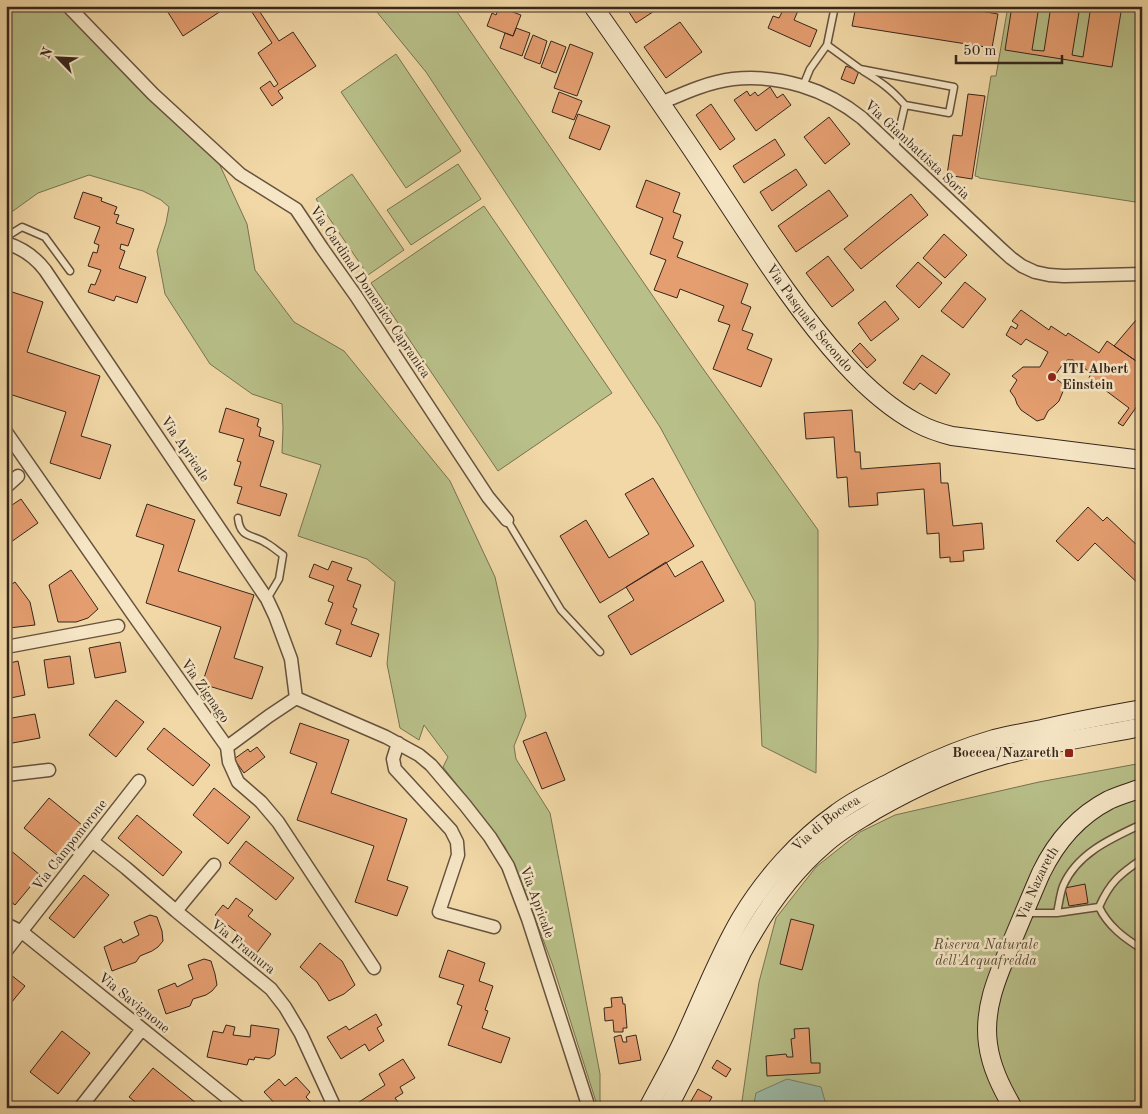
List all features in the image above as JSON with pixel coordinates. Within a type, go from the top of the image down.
[{"type":"main road","name":"Via Pasquale Secondo","points":[[593,6],[661,103],[782,284],[830,347],[870,389],[888,404],[918,424],[952,436],[1142,460]]},
{"type":"main road","name":"Via di Boccea","points":[[648,1108],[675,1058],[719,960],[752,900],[807,837],[823,823],[874,791],[950,754],[1008,736],[1142,709]]},
{"type":"main road","name":"Via di Boccea","points":[[668,1108],[751,935],[780,893],[811,856],[840,832],[907,793],[959,769],[1034,748],[1142,727]]},
{"type":"main road","name":"Via Nazareth","points":[[1013,1108],[992,1064],[988,1042],[988,1018],[997,980],[1024,913],[1049,858],[1071,828],[1101,805],[1142,788]]},
{"type":"street","name":"Via Cardinal Domenico Capranica","points":[[68,6],[153,94],[240,174],[296,209],[488,496],[507,520]]},
{"type":"street","name":"Via Giambattista Soria","points":[[661,103],[697,88],[734,79],[768,79],[791,82],[830,97],[853,111],[895,148],[1000,248],[1022,266],[1035,272],[1056,276],[1142,274]]},
{"type":"street","name":"Via Apricale","points":[[6,243],[30,255],[45,270],[267,599],[291,659],[296,698],[386,737],[419,755],[431,765],[490,838],[508,866],[528,919],[589,1108]]},
{"type":"street","name":"Via Zignago","points":[[6,432],[226,747],[229,762],[238,782],[261,802],[278,822],[374,968]]},
{"type":"street","points":[[6,487],[18,476]]},
{"type":"street","points":[[6,647],[118,626]]},
{"type":"street","points":[[226,747],[296,698]]},
{"type":"street","points":[[398,743],[393,759],[395,769],[451,830],[457,842],[458,855],[439,912],[494,927]]},
{"type":"street","points":[[6,775],[49,770]]},
{"type":"street","name":"Via Campomorone","points":[[6,951],[139,781]]},
{"type":"street","name":"Via Framura","points":[[92,841],[271,989],[285,1007],[301,1034],[335,1108]]},
{"type":"street","points":[[176,911],[214,865]]},
{"type":"street","name":"Via Savignone","points":[[6,924],[22,932],[240,1108]]},
{"type":"street","points":[[80,1108],[142,1030]]},
{"type":"lane","points":[[802,86],[826,44],[835,6]]},
{"type":"lane","points":[[826,44],[860,69],[886,85],[904,105],[949,113],[954,87],[860,69]]},
{"type":"lane","points":[[895,148],[904,105]]},
{"type":"lane","points":[[6,237],[22,227],[45,237],[70,271]]},
{"type":"lane","points":[[238,518],[239,526],[246,535],[265,542],[283,555],[279,579],[267,599]]},
{"type":"lane","points":[[507,520],[561,610],[600,652]]},
{"type":"lane","points":[[1057,912],[1062,887],[1071,872],[1082,860],[1103,844],[1142,824]]},
{"type":"lane","points":[[1099,908],[1108,889],[1118,876],[1142,859]]},
{"type":"lane","points":[[1024,913],[1099,908]]},
{"type":"lane","points":[[1099,908],[1105,918],[1118,932],[1142,949]]},
{"type":"green space","points":[[6,6],[62,6],[218,161],[247,224],[255,270],[294,322],[344,351],[450,481],[495,577],[526,716],[514,746],[516,759],[550,813],[600,1074],[600,1100],[602,1108],[598,1108],[553,966],[520,878],[505,847],[443,767],[448,757],[424,725],[419,740],[400,728],[387,664],[395,582],[367,559],[298,536],[321,465],[282,453],[282,404],[252,394],[210,364],[165,294],[157,251],[169,207],[161,200],[143,191],[89,175],[38,193],[6,216]]},
{"type":"green space","points":[[372,6],[453,6],[699,363],[818,530],[816,773],[762,746],[755,602],[660,427],[426,72]]},
{"type":"green space","points":[[1008,6],[1142,6],[1142,203],[975,176],[991,76],[996,76]]},
{"type":"green space","points":[[396,54],[461,151],[406,188],[341,92]]},
{"type":"green space","points":[[458,164],[481,199],[411,245],[387,210]]},
{"type":"green space","points":[[352,174],[404,250],[368,275],[316,199]]},
{"type":"green space","points":[[484,206],[612,393],[498,471],[371,283]]},
{"type":"green space","name":"Riserva Naturale dell'Acquafredda","points":[[1142,763],[1142,1108],[741,1108],[759,982],[776,918],[816,867],[860,832],[895,815],[1039,782]]},
{"type":"shaded area","points":[[787,1079],[821,1087],[827,1108],[753,1108],[756,1093]]},
{"type":"building","points":[[164,6],[222,6],[224,9],[183,36]]},
{"type":"building","points":[[248,6],[256,6],[279,41],[293,32],[316,66],[278,91],[283,98],[272,106],[260,88],[270,81],[274,87],[278,84],[258,53],[272,43]]},
{"type":"building","points":[[625,6],[662,6],[636,23]]},
{"type":"building","points":[[785,6],[800,6],[794,20],[817,30],[810,47],[768,28],[773,16],[779,18]]},
{"type":"building","points":[[856,6],[952,6],[998,14],[992,48],[852,26]]},
{"type":"building","points":[[1012,6],[1039,6],[1032,50],[1044,51],[1051,6],[1080,6],[1072,55],[1083,57],[1091,6],[1122,6],[1112,67],[1005,50]]},
{"type":"building","points":[[499,7],[521,15],[513,36],[487,26],[492,13],[496,15]]},
{"type":"building","points":[[680,22],[702,52],[666,78],[644,47]]},
{"type":"building","points":[[516,28],[530,33],[522,56],[500,48],[505,33],[513,36]]},
{"type":"building","points":[[533,35],[547,41],[540,64],[524,58]]},
{"type":"building","points":[[551,41],[566,47],[556,73],[541,67]]},
{"type":"building","points":[[570,44],[593,53],[577,96],[554,88]]},
{"type":"building","points":[[846,66],[859,71],[854,84],[841,79]]},
{"type":"building","points":[[770,87],[777,98],[783,94],[791,105],[756,131],[734,100],[747,91],[750,96],[755,92],[758,96]]},
{"type":"building","points":[[559,92],[582,101],[574,120],[552,112]]},
{"type":"building","points":[[968,94],[985,96],[972,179],[947,175],[953,135],[962,136]]},
{"type":"building","points":[[711,104],[735,139],[720,150],[696,115]]},
{"type":"building","points":[[578,114],[610,126],[600,150],[569,138]]},
{"type":"building","points":[[829,117],[850,144],[825,164],[804,137]]},
{"type":"building","points":[[775,139],[785,155],[744,183],[733,166]]},
{"type":"building","points":[[796,169],[807,185],[772,211],[760,192]]},
{"type":"building","points":[[646,180],[680,193],[673,212],[681,215],[673,238],[683,242],[677,257],[748,284],[741,303],[751,307],[742,330],[753,334],[747,349],[772,359],[761,387],[713,369],[730,325],[718,321],[724,306],[680,289],[677,298],[654,290],[666,260],[650,254],[663,218],[636,207]]},
{"type":"building","points":[[829,190],[848,216],[796,252],[778,226]]},
{"type":"building","points":[[83,192],[102,198],[101,201],[117,207],[114,214],[119,215],[116,223],[134,229],[128,246],[121,244],[120,249],[125,251],[119,268],[146,277],[137,303],[116,296],[114,301],[88,292],[91,284],[95,285],[101,270],[88,266],[93,252],[97,253],[99,245],[94,243],[100,227],[74,218]]},
{"type":"building","points":[[911,194],[928,215],[861,269],[844,249]]},
{"type":"building","points":[[944,234],[967,255],[945,278],[923,258]]},
{"type":"building","points":[[828,256],[854,290],[832,307],[806,273]]},
{"type":"building","points":[[918,262],[942,283],[919,308],[896,286]]},
{"type":"building","points":[[965,282],[986,299],[963,328],[941,311]]},
{"type":"building","points":[[6,290],[43,302],[27,352],[100,376],[81,436],[111,445],[100,479],[50,463],[66,412],[6,393],[6,346],[12,328],[6,326]]},
{"type":"building","points":[[885,301],[899,319],[871,341],[858,323]]},
{"type":"building","points":[[1021,310],[1049,330],[1051,326],[1066,336],[1068,333],[1099,353],[1107,341],[1142,365],[1142,399],[1123,426],[1118,423],[1129,408],[1089,378],[1091,373],[1073,360],[1067,360],[1054,377],[1064,385],[1064,389],[1059,401],[1048,411],[1044,419],[1037,421],[1021,410],[1010,391],[1017,380],[1012,376],[1023,367],[1040,367],[1048,352],[1026,339],[1021,345],[1006,335],[1011,326],[1016,329],[1018,325],[1012,321]]},
{"type":"building","points":[[1142,313],[1142,365],[1114,346]]},
{"type":"building","points":[[860,343],[876,360],[867,368],[852,351]]},
{"type":"building","points":[[922,355],[950,374],[936,394],[920,383],[914,390],[903,383]]},
{"type":"building","points":[[226,408],[259,419],[257,426],[261,428],[259,436],[274,441],[260,486],[287,494],[280,516],[237,503],[242,487],[234,485],[241,462],[237,461],[244,439],[219,432]]},
{"type":"building","points":[[852,410],[855,452],[860,452],[861,469],[940,463],[941,483],[948,483],[953,526],[982,523],[984,549],[963,551],[964,561],[950,562],[950,557],[940,558],[939,533],[927,534],[924,489],[877,493],[878,505],[849,507],[847,477],[837,478],[834,437],[806,439],[804,413]]},
{"type":"building","points":[[653,478],[694,546],[600,603],[560,536],[586,520],[609,558],[649,534],[625,494]]},
{"type":"building","points":[[21,499],[38,523],[11,542],[6,536],[6,509]]},
{"type":"building","points":[[147,504],[195,520],[178,571],[254,595],[234,658],[263,667],[252,699],[202,684],[221,627],[146,603],[164,545],[136,536]]},
{"type":"building","points":[[1088,507],[1103,521],[1107,517],[1139,547],[1142,544],[1142,587],[1095,543],[1078,561],[1056,541]]},
{"type":"building","points":[[332,561],[352,568],[347,580],[361,585],[353,607],[357,609],[351,624],[379,634],[371,657],[336,644],[341,630],[325,624],[333,603],[328,601],[334,586],[309,577],[314,564],[328,570]]},
{"type":"building","points":[[702,561],[724,601],[631,655],[608,616],[634,600],[626,587],[666,562],[675,577]]},
{"type":"building","points":[[71,570],[98,609],[88,618],[76,622],[58,622],[49,585]]},
{"type":"building","points":[[15,582],[30,602],[35,625],[9,628],[6,615],[6,585]]},
{"type":"building","points":[[120,642],[126,672],[95,678],[89,648]]},
{"type":"building","points":[[70,656],[74,684],[48,688],[44,660]]},
{"type":"building","points":[[18,661],[25,695],[6,699],[6,664]]},
{"type":"building","points":[[116,700],[144,722],[116,757],[89,735]]},
{"type":"building","points":[[35,714],[40,738],[7,744],[6,719]]},
{"type":"building","points":[[300,723],[349,740],[331,793],[407,819],[387,880],[408,887],[397,916],[355,902],[374,846],[297,820],[317,763],[290,753]]},
{"type":"building","points":[[164,728],[210,765],[193,786],[147,749]]},
{"type":"building","points":[[546,732],[565,780],[542,789],[523,741]]},
{"type":"building","points":[[257,747],[265,757],[244,773],[234,759],[248,749],[250,752]]},
{"type":"building","points":[[214,788],[250,817],[228,844],[193,815]]},
{"type":"building","points":[[49,798],[82,825],[57,855],[24,828]]},
{"type":"building","points":[[137,815],[182,852],[163,876],[118,838]]},
{"type":"building","points":[[246,841],[294,878],[276,900],[229,863]]},
{"type":"building","points":[[9,849],[40,875],[15,905],[6,898],[6,852]]},
{"type":"building","points":[[84,875],[109,895],[74,938],[49,918]]},
{"type":"building","points":[[1085,884],[1088,903],[1069,906],[1065,888]]},
{"type":"building","points":[[236,898],[253,910],[248,916],[271,934],[256,954],[235,937],[238,933],[215,915],[223,905],[228,909]]},
{"type":"building","points":[[150,915],[157,917],[163,941],[152,951],[140,956],[136,962],[112,971],[104,947],[121,939],[123,943],[139,935],[134,922]]},
{"type":"building","points":[[791,919],[814,925],[802,970],[780,964]]},
{"type":"building","points":[[320,943],[342,961],[355,985],[344,994],[329,1001],[317,982],[300,967]]},
{"type":"building","points":[[448,950],[485,963],[479,981],[493,986],[485,1010],[488,1011],[482,1028],[510,1038],[501,1063],[448,1045],[462,1006],[457,1004],[464,985],[439,977]]},
{"type":"building","points":[[204,959],[211,961],[217,985],[206,995],[193,999],[190,1006],[166,1014],[158,990],[175,983],[177,987],[193,979],[188,965]]},
{"type":"building","points":[[6,971],[25,986],[6,1009]]},
{"type":"building","points":[[622,997],[623,1004],[625,1004],[627,1028],[623,1028],[623,1032],[614,1032],[613,1020],[605,1021],[604,1008],[612,1007],[611,998]]},
{"type":"building","points":[[376,1014],[382,1025],[377,1028],[384,1041],[369,1051],[365,1044],[341,1059],[327,1037],[346,1026],[349,1030]]},
{"type":"building","points":[[226,1025],[235,1027],[233,1035],[250,1037],[251,1025],[279,1029],[275,1055],[269,1059],[255,1057],[254,1060],[249,1059],[247,1065],[207,1057],[213,1031],[223,1033]]},
{"type":"building","points":[[809,1028],[811,1063],[820,1063],[820,1073],[767,1076],[766,1056],[786,1054],[787,1057],[793,1057],[791,1039],[795,1038],[794,1029]]},
{"type":"building","points":[[62,1031],[90,1053],[58,1094],[30,1072]]},
{"type":"building","points":[[621,1035],[623,1042],[627,1042],[626,1037],[636,1035],[641,1060],[619,1064],[614,1037]]},
{"type":"building","points":[[403,1059],[415,1078],[400,1087],[403,1093],[395,1098],[401,1106],[398,1108],[362,1108],[359,1102],[385,1085],[379,1074]]},
{"type":"building","points":[[717,1060],[731,1069],[726,1077],[712,1068]]},
{"type":"building","points":[[153,1068],[201,1107],[143,1108],[129,1097]]},
{"type":"building","points":[[296,1077],[310,1092],[306,1097],[316,1108],[279,1108],[264,1092],[279,1079],[285,1086]]},
{"type":"building","points":[[698,1089],[712,1097],[706,1108],[687,1108]]},
{"type":"building","points":[[10,1100],[19,1108],[6,1108],[6,1104]]},
{"type":"place","name":"ITI Albert Einstein","points":[[1052,377]]},
{"type":"place","name":"Boccea/Nazareth","points":[[1069,753]]}]
